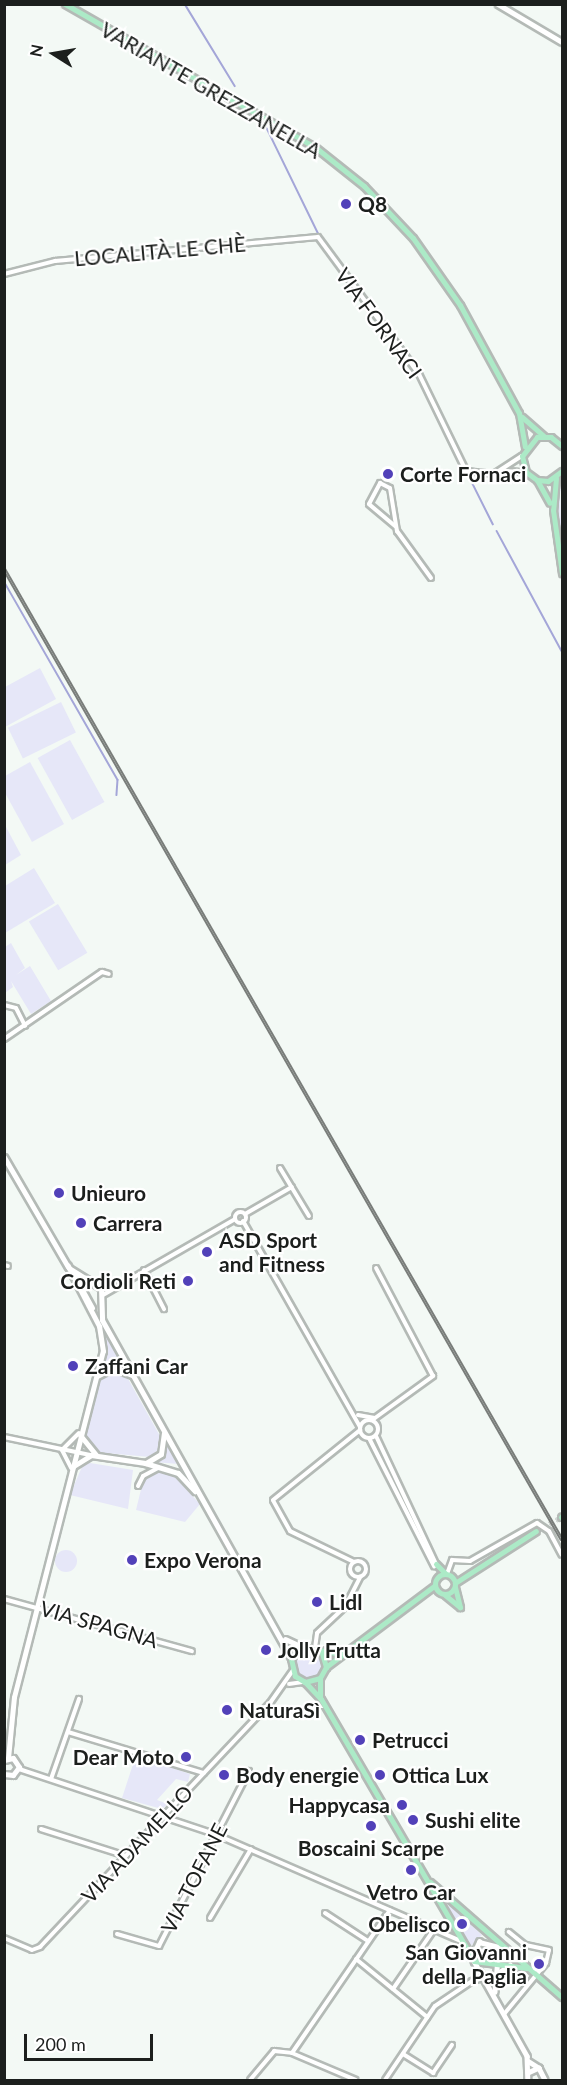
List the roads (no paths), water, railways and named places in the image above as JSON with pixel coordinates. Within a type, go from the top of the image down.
[{"type":"main road","name":"VARIANTE GREZZANELLA","points":[[65,4],[315,147],[364,186],[438,271],[519,413],[544,436],[562,446]]},
{"type":"main road","name":"VARIANTE GREZZANELLA","points":[[519,413],[525,446],[522,456]]},
{"type":"main road","points":[[525,446],[544,436]]},
{"type":"main road","points":[[522,456],[526,472],[537,480],[553,510]]},
{"type":"main road","points":[[537,480],[556,477],[562,472]]},
{"type":"main road","points":[[556,477],[553,510],[562,573]]},
{"type":"main road","points":[[4,1157],[93,1312]]},
{"type":"main road","points":[[68,1266],[97,1285],[102,1297],[102,1320],[282,1635],[291,1658],[292,1671],[321,1699],[473,1959],[497,1965],[512,1964],[527,1968]]},
{"type":"main road","points":[[6,1777],[19,1769],[16,1760],[6,1759],[14,1696],[74,1453],[96,1378],[103,1340],[90,1299],[68,1266]]},
{"type":"main road","points":[[87,1293],[97,1285]]},
{"type":"main road","points":[[90,1299],[102,1297]]},
{"type":"main road","points":[[96,1378],[113,1368],[133,1376]]},
{"type":"main road","points":[[145,1463],[161,1454],[164,1432]]},
{"type":"main road","points":[[80,1433],[94,1455]]},
{"type":"main road","points":[[71,1468],[94,1455],[162,1467],[184,1478],[205,1503]]},
{"type":"main road","points":[[424,1595],[441,1593],[455,1585],[463,1574],[536,1531]]},
{"type":"main road","points":[[434,1586],[460,1608],[455,1585],[448,1574],[435,1565]]},
{"type":"main road","points":[[321,1699],[320,1678],[326,1667],[434,1586],[435,1565]]},
{"type":"main road","points":[[436,1578],[448,1574],[463,1574]]},
{"type":"main road","points":[[282,1635],[302,1647],[315,1648],[322,1653],[341,1654]]},
{"type":"main road","points":[[291,1658],[302,1647]]},
{"type":"main road","points":[[322,1653],[326,1667]]},
{"type":"main road","points":[[305,1682],[320,1678]]},
{"type":"main road","points":[[424,1877],[497,1944],[562,1996]]},
{"type":"main road","points":[[446,1915],[444,1905],[453,1904]]},
{"type":"street","points":[[498,4],[562,42]]},
{"type":"street","name":"LOCALITÀ LE CHÈ","points":[[4,274],[56,261],[318,237]]},
{"type":"street","name":"VIA FORNACI","points":[[318,237],[419,374],[466,471],[478,477],[504,471],[526,472]]},
{"type":"street","points":[[504,471],[522,456]]},
{"type":"street","points":[[395,526],[390,488],[380,483],[369,504],[395,526],[431,578]]},
{"type":"street","points":[[4,1039],[102,972],[109,974]]},
{"type":"street","points":[[4,1005],[16,1008],[25,1026]]},
{"type":"street","points":[[280,1168],[309,1216]]},
{"type":"street","points":[[102,1297],[116,1284],[235,1219],[238,1212],[244,1214],[291,1187]]},
{"type":"street","points":[[244,1214],[243,1221],[357,1414],[360,1428],[435,1565]]},
{"type":"street","points":[[235,1219],[243,1221]]},
{"type":"street","points":[[315,1648],[317,1633],[349,1596],[357,1576],[366,1567],[344,1559],[287,1529],[273,1500],[354,1438],[360,1428],[370,1419],[427,1382],[434,1370],[376,1268]]},
{"type":"street","points":[[144,1270],[164,1309]]},
{"type":"street","points":[[97,1285],[116,1284]]},
{"type":"street","points":[[379,1413],[376,1436],[435,1565]]},
{"type":"street","points":[[357,1414],[378,1424]]},
{"type":"street","points":[[62,1450],[80,1433]]},
{"type":"street","points":[[354,1438],[376,1436]]},
{"type":"street","points":[[4,1437],[74,1453],[94,1455]]},
{"type":"street","points":[[62,1450],[71,1468]]},
{"type":"street","points":[[138,1486],[148,1471],[162,1467]]},
{"type":"street","points":[[448,1574],[452,1560],[470,1561],[537,1523],[549,1531],[562,1556]]},
{"type":"street","points":[[344,1559],[357,1576]]},
{"type":"street","points":[[350,1568],[354,1562]]},
{"type":"street","name":"VIA SPAGNA","points":[[4,1599],[192,1651]]},
{"type":"street","name":"VIA ADAMELLO","points":[[4,1938],[32,1950],[40,1947],[285,1686],[292,1671]]},
{"type":"street","points":[[285,1686],[305,1682]]},
{"type":"street","points":[[51,1779],[79,1699]]},
{"type":"street","points":[[68,1732],[204,1773]]},
{"type":"street","points":[[19,1769],[165,1815],[217,1834],[449,1934],[463,1943]]},
{"type":"street","name":"VIA TOFANE","points":[[117,1934],[159,1946],[249,1771]]},
{"type":"street","points":[[41,1829],[126,1856]]},
{"type":"street","points":[[210,1918],[251,1849]]},
{"type":"street","points":[[292,2053],[390,1910]]},
{"type":"street","points":[[325,1913],[369,1941]]},
{"type":"street","points":[[393,1989],[435,1928]]},
{"type":"street","points":[[449,1934],[455,1929]]},
{"type":"street","points":[[505,2013],[533,1974],[546,1963],[549,1950],[520,1942],[509,1932]]},
{"type":"street","points":[[497,2000],[495,1975],[497,1944],[479,1941],[473,1959],[485,1978],[497,2000],[505,2013],[528,2061],[544,2080]]},
{"type":"street","points":[[356,1959],[427,2017]]},
{"type":"street","points":[[385,2080],[427,2017],[452,1994],[495,1975],[512,1964]]},
{"type":"street","points":[[403,2054],[433,2073],[452,2045]]},
{"type":"street","points":[[250,2080],[270,2053],[292,2053],[356,2080]]},
{"type":"street","points":[[528,2061],[528,2080]]},
{"type":"street","points":[[528,2073],[537,2070]]},
{"type":"waterway","points":[[185,4],[235,86]]},
{"type":"waterway","points":[[264,122],[319,235]]},
{"type":"waterway","points":[[395,338],[400,344]]},
{"type":"waterway","points":[[408,353],[418,370]]},
{"type":"waterway","points":[[421,374],[463,461]]},
{"type":"waterway","points":[[473,484],[493,524]]},
{"type":"waterway","points":[[497,531],[562,651]]},
{"type":"waterway","points":[[4,581],[118,780],[117,795]]},
{"type":"tunnel","points":[[536,1531],[561,1517]]},
{"type":"railway","points":[[4,569],[562,1540]]},
{"type":"place","name":"Q8","points":[[346,204]]},
{"type":"place","name":"Corte Fornaci","points":[[388,474]]},
{"type":"place","name":"Unieuro","points":[[59,1193]]},
{"type":"place","name":"Carrera","points":[[81,1223]]},
{"type":"place","name":"ASD Sport and Fitness","points":[[207,1252]]},
{"type":"place","name":"Cordioli Reti","points":[[188,1281]]},
{"type":"place","name":"Zaffani Car","points":[[73,1366]]},
{"type":"place","name":"Expo Verona","points":[[132,1560]]},
{"type":"place","name":"Lidl","points":[[317,1602]]},
{"type":"place","name":"Jolly Frutta","points":[[266,1650]]},
{"type":"place","name":"NaturaSì","points":[[227,1710]]},
{"type":"place","name":"Petrucci","points":[[360,1740]]},
{"type":"place","name":"Dear Moto","points":[[186,1757]]},
{"type":"place","name":"Body energie","points":[[224,1775]]},
{"type":"place","name":"Ottica Lux","points":[[380,1775]]},
{"type":"place","name":"Happycasa","points":[[402,1805]]},
{"type":"place","name":"Sushi elite","points":[[413,1820]]},
{"type":"place","name":"Boscaini Scarpe","points":[[371,1826]]},
{"type":"place","name":"Vetro Car","points":[[411,1870]]},
{"type":"place","name":"Obelisco","points":[[462,1924]]},
{"type":"place","name":"San Giovanni della Paglia","points":[[539,1964]]}]
